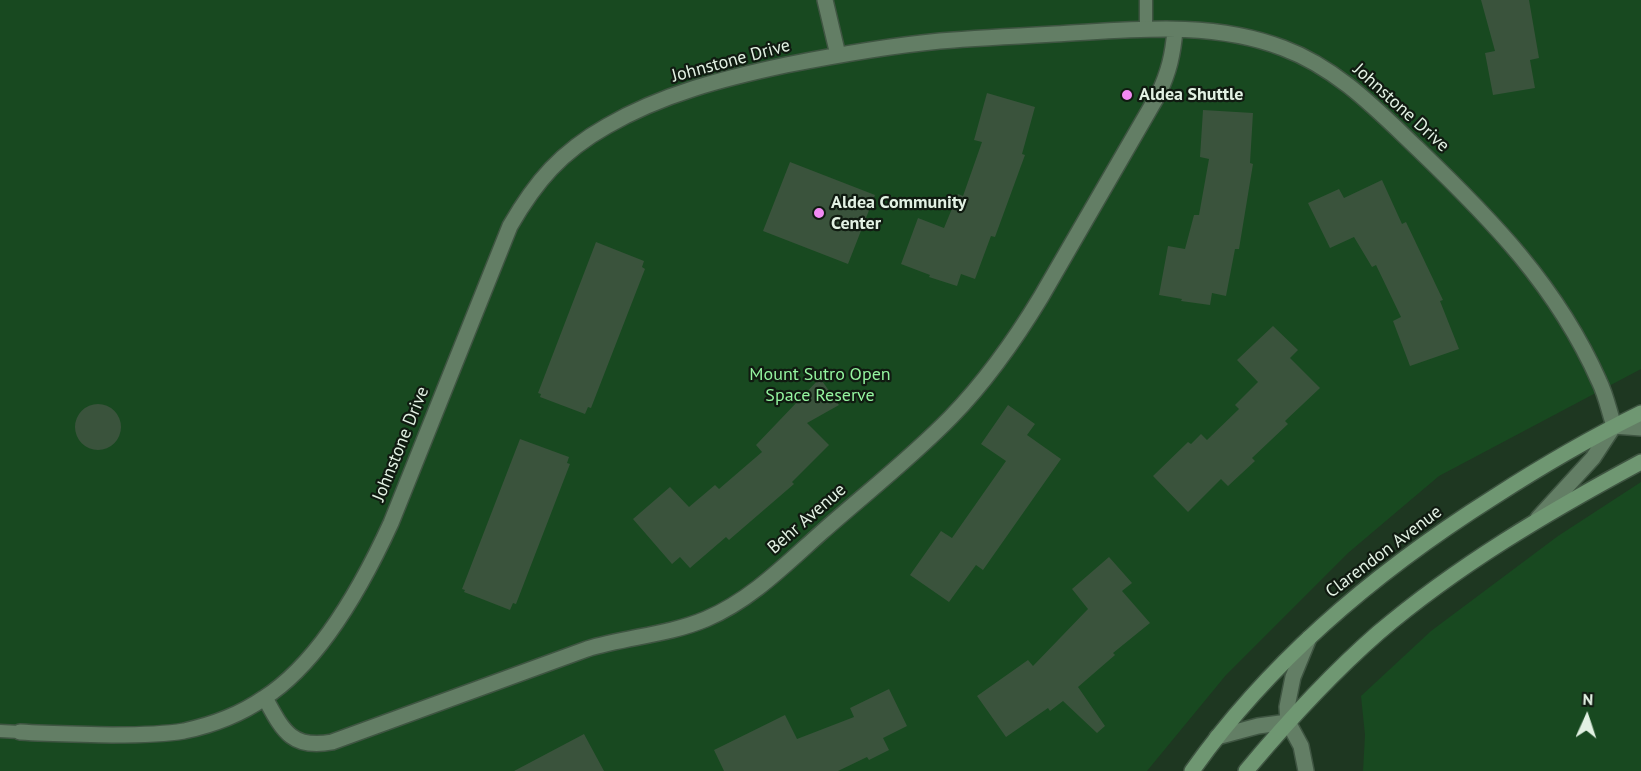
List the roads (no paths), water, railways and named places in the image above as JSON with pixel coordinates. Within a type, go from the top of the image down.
[{"type":"main road","name":"Clarendon Avenue","points":[[1192,771],[1217,737],[1258,689],[1340,609],[1403,559],[1467,514],[1539,469],[1641,413]]},
{"type":"main road","points":[[1246,771],[1288,722],[1339,670],[1402,614],[1464,567],[1535,521],[1641,462]]},
{"type":"street","points":[[825,0],[838,55]]},
{"type":"street","name":"Johnstone Drive","points":[[20,732],[124,735],[183,731],[236,714],[265,698],[293,674],[318,645],[341,615],[366,575],[391,523],[510,226],[541,179],[559,160],[583,141],[624,117],[660,100],[730,78],[838,55],[938,41],[1146,30],[1230,33],[1284,48],[1333,73],[1377,109],[1475,205],[1520,255],[1566,317],[1584,349],[1601,384],[1614,426]]},
{"type":"street","name":"Behr Avenue","points":[[265,698],[283,728],[292,737],[318,745],[332,742],[587,649],[679,628],[706,619],[747,596],[924,444],[958,410],[998,362],[1022,329],[1158,95],[1168,74],[1173,51],[1174,30]]},
{"type":"street","points":[[1535,521],[1587,466],[1614,426],[1641,428]]},
{"type":"street","points":[[1306,771],[1301,746],[1288,722],[1287,707],[1293,677],[1310,636]]},
{"type":"street","points":[[1217,737],[1258,726],[1288,722]]},
{"type":"lane","points":[[1146,0],[1146,30]]},
{"type":"lane","points":[[0,731],[20,732]]},
{"type":"place","name":"Aldea Shuttle","points":[[1127,95]]},
{"type":"place","name":"Aldea Community Center","points":[[819,213]]},
{"type":"park label","name":"Mount Sutro Open Space Reserve","points":[[820,385]]}]
